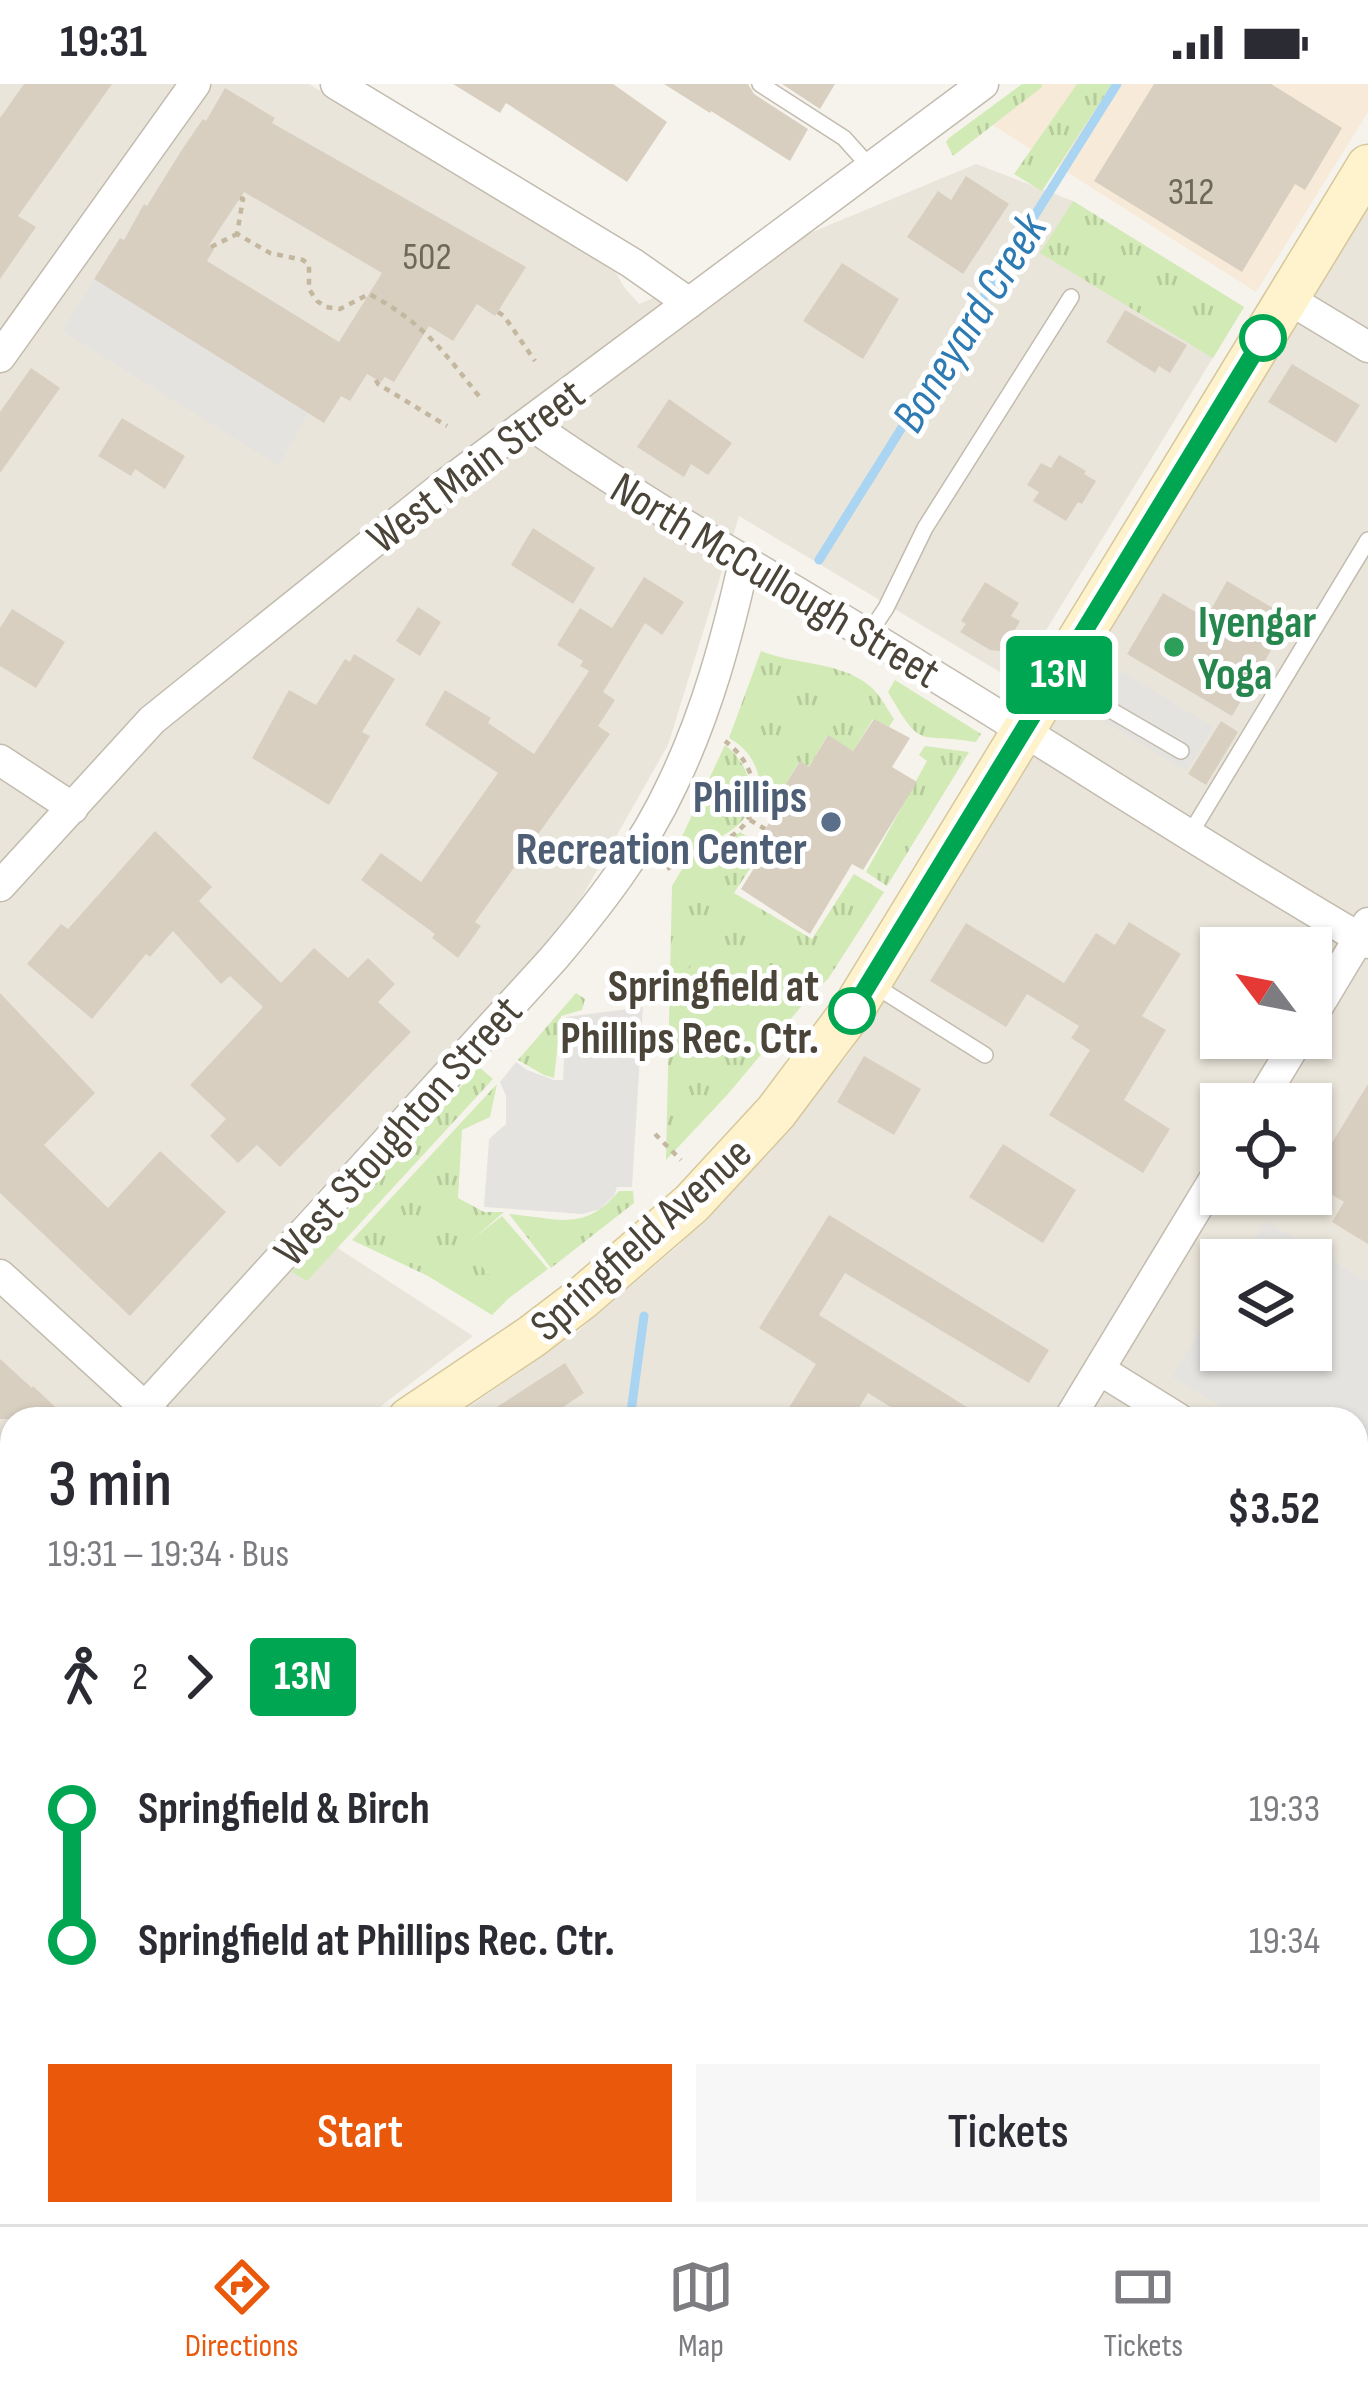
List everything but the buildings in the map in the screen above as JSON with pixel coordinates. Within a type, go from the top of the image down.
[{"type":"street","points":[[0,357],[195,84]]},
{"type":"street","points":[[336,84],[632,263],[689,303]]},
{"type":"street","name":"West Main Street","points":[[0,886],[152,719],[433,494],[983,84]]},
{"type":"street","name":"Springfield Avenue","points":[[427,1407],[580,1299],[692,1203],[776,1112],[854,1008],[1368,166]]},
{"type":"street","points":[[1287,298],[1368,347]]},
{"type":"street","name":"North McCullough Street","points":[[530,424],[744,562],[1365,935]]},
{"type":"street","name":"West Stoughton Street","points":[[153,1407],[597,907],[638,847],[690,745],[717,670],[744,562]]},
{"type":"street","points":[[0,760],[73,808]]},
{"type":"street","points":[[1332,986],[1365,935]]},
{"type":"street","points":[[1077,1407],[1200,1203]]},
{"type":"street","points":[[0,1274],[138,1407]]},
{"type":"street","points":[[1100,1370],[1160,1407]]},
{"type":"lane","points":[[760,84],[844,138],[870,167]]},
{"type":"lane","points":[[868,635],[925,527],[1070,297]]},
{"type":"lane","points":[[1190,834],[1368,540]]},
{"type":"lane","points":[[1057,679],[1181,751]]},
{"type":"lane","points":[[869,982],[985,1054]]},
{"type":"path","points":[[237,234],[240,197]]},
{"type":"path","points":[[211,247],[237,234]]},
{"type":"path","points":[[237,234],[270,253],[303,260],[309,265],[309,289],[326,307],[340,309],[369,294],[394,307],[430,335],[482,400]]},
{"type":"path","points":[[498,312],[535,361]]},
{"type":"path","points":[[376,380],[447,426]]},
{"type":"path","points":[[667,869],[732,836],[750,820],[756,798],[752,777],[740,754],[725,740]]},
{"type":"path","points":[[750,820],[765,829]]},
{"type":"path","points":[[655,1134],[683,1161]]},
{"type":"shaded area","points":[[0,84],[309,84],[615,271],[639,304],[976,164],[1073,201],[1244,307],[1015,681],[739,516],[668,745],[571,916],[293,1219],[473,1336],[380,1407],[0,1407]]},
{"type":"shaded area","points":[[1037,84],[1368,84],[1368,112],[1256,292],[988,122]]},
{"type":"shaded area","points":[[1368,196],[1368,1407],[469,1407],[578,1331],[679,1245],[768,1152],[848,1055],[908,963]]},
{"type":"shaded area","points":[[94,279],[308,413],[279,466],[62,331]]},
{"type":"shaded area","points":[[1121,671],[1213,727],[1186,771],[1095,716]]},
{"type":"shaded area","points":[[643,1007],[632,1187],[617,1187],[600,1209],[583,1214],[484,1207],[489,1139],[506,1124],[506,1096],[500,1082],[516,1062],[563,1080],[566,1017]]},
{"type":"shaded area","points":[[1266,1221],[1296,1239],[1255,1239]]},
{"type":"shaded area","points":[[1332,1260],[1368,1282],[1368,1407],[1222,1407],[1172,1377],[1200,1330],[1200,1371],[1332,1371]]},
{"type":"green space","points":[[1022,84],[1042,87],[953,156],[946,142],[949,138]]},
{"type":"green space","points":[[1077,84],[1112,84],[1042,191],[1014,174]]},
{"type":"green space","points":[[1073,201],[1244,307],[1213,358],[1040,253]]},
{"type":"green space","points":[[761,651],[846,672],[874,690],[894,719],[889,727],[873,719],[853,751],[827,736],[809,767],[799,762],[769,811],[761,806],[751,758],[729,738]]},
{"type":"green space","points":[[895,680],[981,734],[976,742],[915,732],[888,692]]},
{"type":"green space","points":[[725,745],[749,779],[747,814],[728,832],[676,859],[677,847]]},
{"type":"green space","points":[[925,746],[969,752],[887,886],[866,872],[927,761],[919,755]]},
{"type":"green space","points":[[740,832],[754,841],[752,848],[760,853],[734,893],[812,939],[854,874],[884,892],[828,979],[666,1160],[672,886],[688,859]]},
{"type":"green space","points":[[715,947],[743,948],[780,976],[702,1082],[677,1076],[688,972],[695,956]]},
{"type":"green space","points":[[576,993],[585,999],[582,1010],[561,1016],[554,1078],[518,1060]]},
{"type":"green space","points":[[479,1067],[493,1079],[307,1281],[292,1272]]},
{"type":"green space","points":[[497,1084],[490,1117],[462,1130],[458,1198],[484,1212],[504,1212],[465,1246],[509,1298],[492,1315],[428,1276],[352,1240]]},
{"type":"green space","points":[[619,1191],[633,1191],[634,1203],[551,1268],[509,1214],[582,1218]]},
{"type":"green space","points":[[502,1216],[548,1269],[509,1298],[464,1246]]},
{"type":"waterway","name":"Boneyard Creek","points":[[819,560],[1117,84]]},
{"type":"waterway","name":"Boneyard Creek","points":[[632,1407],[644,1316]]},
{"type":"bus line","name":"13N","points":[[852,1011],[1263,338]]},
{"type":"place","name":"Iyengar Yoga","points":[[1174,647]]},
{"type":"place","name":"Phillips Recreation Center","points":[[831,822]]},
{"type":"place","name":"Springfield at Phillips Rec. Ctr.","points":[[852,1011]]}]
